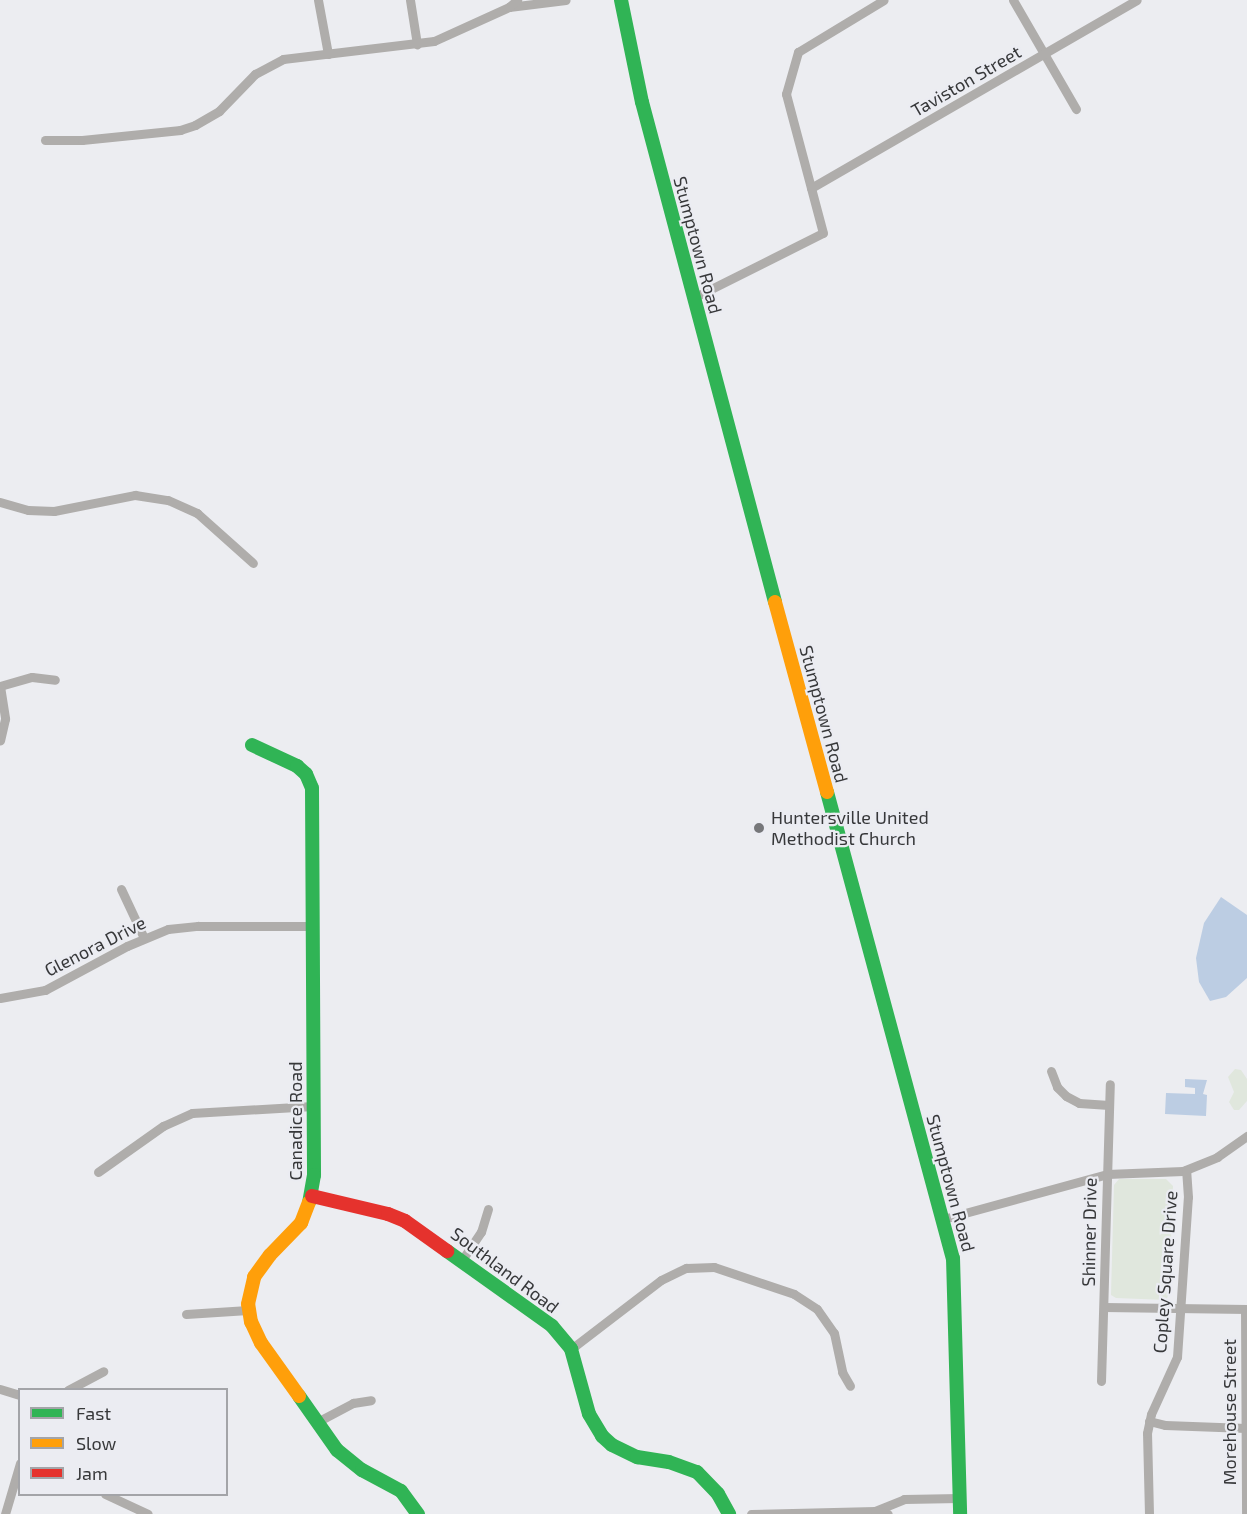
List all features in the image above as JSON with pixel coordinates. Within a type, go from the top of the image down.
[{"type":"street","points":[[318,0],[328,54]]},
{"type":"street","points":[[410,0],[417,44]]},
{"type":"street","points":[[509,8],[517,0]]},
{"type":"street","points":[[45,140],[82,140],[180,130],[195,125],[219,111],[263,68],[283,59],[434,41],[509,8],[566,0]]},
{"type":"street","name":"Stumptown Road","points":[[621,0],[642,102],[693,298],[953,1258],[960,1514]]},
{"type":"street","points":[[693,298],[823,233],[786,94],[798,52],[884,0]]},
{"type":"street","points":[[1013,0],[1076,109]]},
{"type":"street","name":"Taviston Street","points":[[811,188],[1137,0]]},
{"type":"street","points":[[0,502],[28,510],[54,511],[135,495],[168,500],[197,513],[254,563]]},
{"type":"street","points":[[0,740],[5,719],[0,686],[33,677],[55,680]]},
{"type":"street","name":"Canadice Road","points":[[248,1310],[255,1277],[270,1255],[301,1223],[312,1196],[313,1106],[312,789],[310,781],[297,766],[252,745]]},
{"type":"street","points":[[121,889],[144,938]]},
{"type":"street","name":"Glenora Drive","points":[[0,998],[45,990],[144,938],[183,927],[314,926]]},
{"type":"street","points":[[1051,1071],[1057,1087],[1066,1096],[1079,1103],[1109,1105]]},
{"type":"street","name":"Shinner Drive","points":[[1101,1381],[1110,1084]]},
{"type":"street","points":[[98,1172],[163,1126],[192,1113],[313,1106]]},
{"type":"street","points":[[943,1219],[1107,1174],[1186,1170],[1217,1157],[1245,1140]]},
{"type":"street","name":"Copley Square Drive","points":[[1149,1514],[1147,1433],[1149,1421],[1175,1365],[1188,1197],[1186,1170]]},
{"type":"street","name":"Southland Road","points":[[312,1196],[388,1214],[405,1221],[552,1326],[571,1349],[589,1414],[602,1436],[631,1455],[669,1462],[697,1472],[718,1494],[729,1514]]},
{"type":"street","points":[[462,1260],[481,1232],[488,1209]]},
{"type":"street","points":[[571,1349],[669,1276],[686,1268],[714,1267],[794,1294],[817,1309],[834,1333],[842,1371],[850,1386]]},
{"type":"street","points":[[1104,1307],[1246,1309]]},
{"type":"street","name":"Morehouse Street","points":[[1246,1309],[1246,1514]]},
{"type":"street","points":[[186,1314],[248,1310],[261,1343],[337,1450],[348,1462],[399,1489],[418,1514]]},
{"type":"street","points":[[70,1388],[103,1371]]},
{"type":"street","points":[[0,1389],[18,1394]]},
{"type":"street","points":[[317,1422],[353,1403],[370,1400]]},
{"type":"street","points":[[1149,1421],[1165,1425],[1246,1428]]},
{"type":"street","points":[[5,1514],[18,1470]]},
{"type":"street","points":[[109,1496],[148,1514]]},
{"type":"street","points":[[875,1511],[904,1499],[959,1498]]},
{"type":"street","points":[[752,1514],[875,1511],[888,1514]]},
{"type":"shaded area","points":[[1235,1069],[1241,1070],[1247,1079],[1247,1101],[1239,1110],[1234,1110],[1229,1102],[1234,1092],[1228,1077]]},
{"type":"shaded area","points":[[1119,1179],[1166,1179],[1173,1186],[1169,1294],[1166,1300],[1116,1298],[1111,1295],[1114,1185]]},
{"type":"water","points":[[1221,897],[1247,915],[1247,978],[1226,997],[1210,1001],[1199,982],[1196,958],[1204,923]]},
{"type":"water","points":[[1185,1079],[1207,1080],[1203,1094],[1207,1095],[1206,1116],[1165,1114],[1166,1093],[1195,1094],[1195,1088],[1185,1087]]},
{"type":"traffic: fast","points":[[621,0],[642,102],[775,602]]},
{"type":"traffic: fast","points":[[252,745],[297,766],[306,774],[312,788],[314,1175],[309,1202]]},
{"type":"traffic: fast","points":[[827,792],[953,1258],[960,1514]]},
{"type":"traffic: fast","points":[[447,1251],[552,1326],[571,1349],[589,1414],[602,1436],[612,1445],[637,1457],[669,1462],[697,1472],[718,1494],[729,1514]]},
{"type":"traffic: fast","points":[[299,1396],[337,1450],[362,1470],[401,1491],[418,1514]]},
{"type":"traffic: slow","points":[[775,602],[827,792]]},
{"type":"traffic: slow","points":[[299,1396],[261,1343],[251,1322],[248,1304],[254,1277],[270,1255],[301,1223],[309,1202]]},
{"type":"traffic: jam","points":[[312,1196],[388,1214],[405,1221],[447,1251]]},
{"type":"place","name":"Huntersville United Methodist Church","points":[[759,828]]}]
